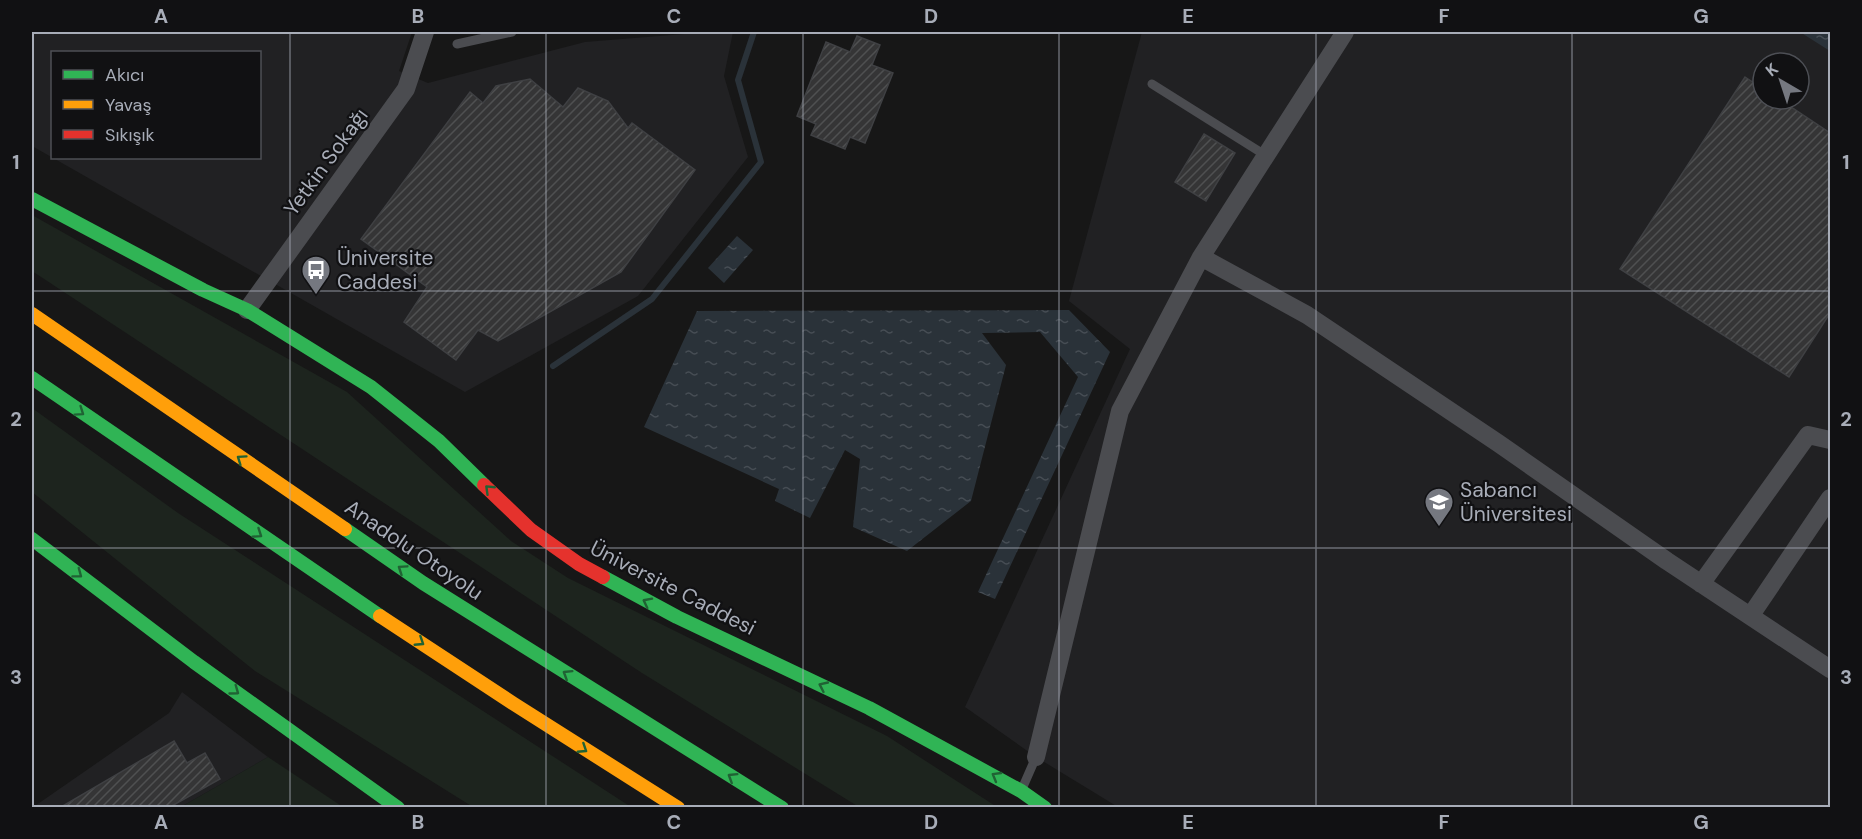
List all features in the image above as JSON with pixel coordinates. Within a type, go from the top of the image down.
[{"type":"main road","name":"Üniversite Caddesi","points":[[32,198],[202,290],[247,310],[371,387],[440,441],[531,530],[579,564],[677,617],[868,708],[954,753],[1045,807]]},
{"type":"main road","name":"Anadolu Otoyolu","points":[[32,314],[423,583],[782,807]]},
{"type":"main road","points":[[32,378],[199,495],[372,610],[593,755],[678,807]]},
{"type":"main road","points":[[32,539],[195,662],[398,807]]},
{"type":"street","name":"Yetkin Sokağı","points":[[247,310],[406,89],[425,32]]},
{"type":"street","points":[[1036,757],[1120,411],[1201,257],[1345,32]]},
{"type":"street","points":[[1201,257],[1307,315],[1498,443],[1701,584],[1830,669]]},
{"type":"street","points":[[1701,584],[1808,435],[1830,440]]},
{"type":"street","points":[[1751,615],[1830,498]]},
{"type":"lane","points":[[457,44],[512,32]]},
{"type":"lane","points":[[1152,84],[1266,154]]},
{"type":"lane","points":[[1021,791],[1036,757]]},
{"type":"shaded area","points":[[32,32],[412,32],[399,71],[428,83],[585,42],[733,32],[724,76],[748,157],[638,296],[465,392],[55,159],[261,159],[261,51],[51,51],[51,156],[32,146]]},
{"type":"shaded area","name":"Sabancı Üniversitesi","points":[[1142,32],[1830,32],[1830,807],[1118,807],[1036,757],[965,707],[1130,349],[1069,301]]},
{"type":"shaded area","points":[[32,215],[347,392],[511,541],[568,578],[887,736],[997,807],[859,807],[642,673],[32,271]]},
{"type":"shaded area","points":[[32,408],[178,513],[631,807],[473,807],[255,671],[32,492]]},
{"type":"shaded area","points":[[182,692],[268,757],[181,807],[32,808],[169,713]]},
{"type":"shaded area","points":[[268,757],[343,807],[181,807]]},
{"type":"water","points":[[1800,32],[1830,32],[1830,51]]},
{"type":"water","points":[[737,236],[753,250],[724,283],[708,268]]},
{"type":"water","points":[[1069,310],[1110,352],[995,599],[978,592],[1078,377],[1040,332],[982,333],[1006,365],[971,501],[907,551],[853,527],[860,459],[845,450],[810,518],[775,501],[779,489],[644,427],[697,311]]},
{"type":"building","points":[[857,36],[880,45],[872,65],[893,73],[865,143],[850,137],[845,149],[811,135],[816,124],[797,116],[826,42],[850,52]]},
{"type":"building","points":[[1745,77],[1751,81],[1751,111],[1797,111],[1830,133],[1830,313],[1789,377],[1620,269]]},
{"type":"building","points":[[530,79],[563,107],[578,88],[608,101],[628,128],[632,123],[695,170],[621,272],[498,341],[478,330],[456,360],[404,322],[427,287],[361,239],[470,92],[483,103],[496,86]]},
{"type":"building","points":[[1204,134],[1235,153],[1206,201],[1175,182]]},
{"type":"building","points":[[174,741],[187,763],[205,753],[220,779],[170,807],[61,807]]},
{"type":"waterway","points":[[553,366],[652,299],[761,162],[738,80],[754,32]]},
{"type":"traffic: fast","points":[[32,199],[203,290],[247,310],[371,387],[439,441],[484,485]]},
{"type":"traffic: fast","points":[[32,378],[380,616]]},
{"type":"traffic: fast","points":[[345,529],[423,583],[782,808]]},
{"type":"traffic: fast","points":[[32,539],[194,662],[398,808]]},
{"type":"traffic: fast","points":[[603,577],[677,617],[869,708],[1021,791],[1045,808]]},
{"type":"traffic: slow","points":[[32,314],[345,529]]},
{"type":"traffic: slow","points":[[380,616],[678,808]]},
{"type":"traffic: jam","points":[[484,485],[531,530],[579,564],[603,577]]},
{"type":"place","name":"Üniversite Caddesi","points":[[316,296]]},
{"type":"place","name":"Sabancı Üniversitesi","points":[[1439,528]]}]
